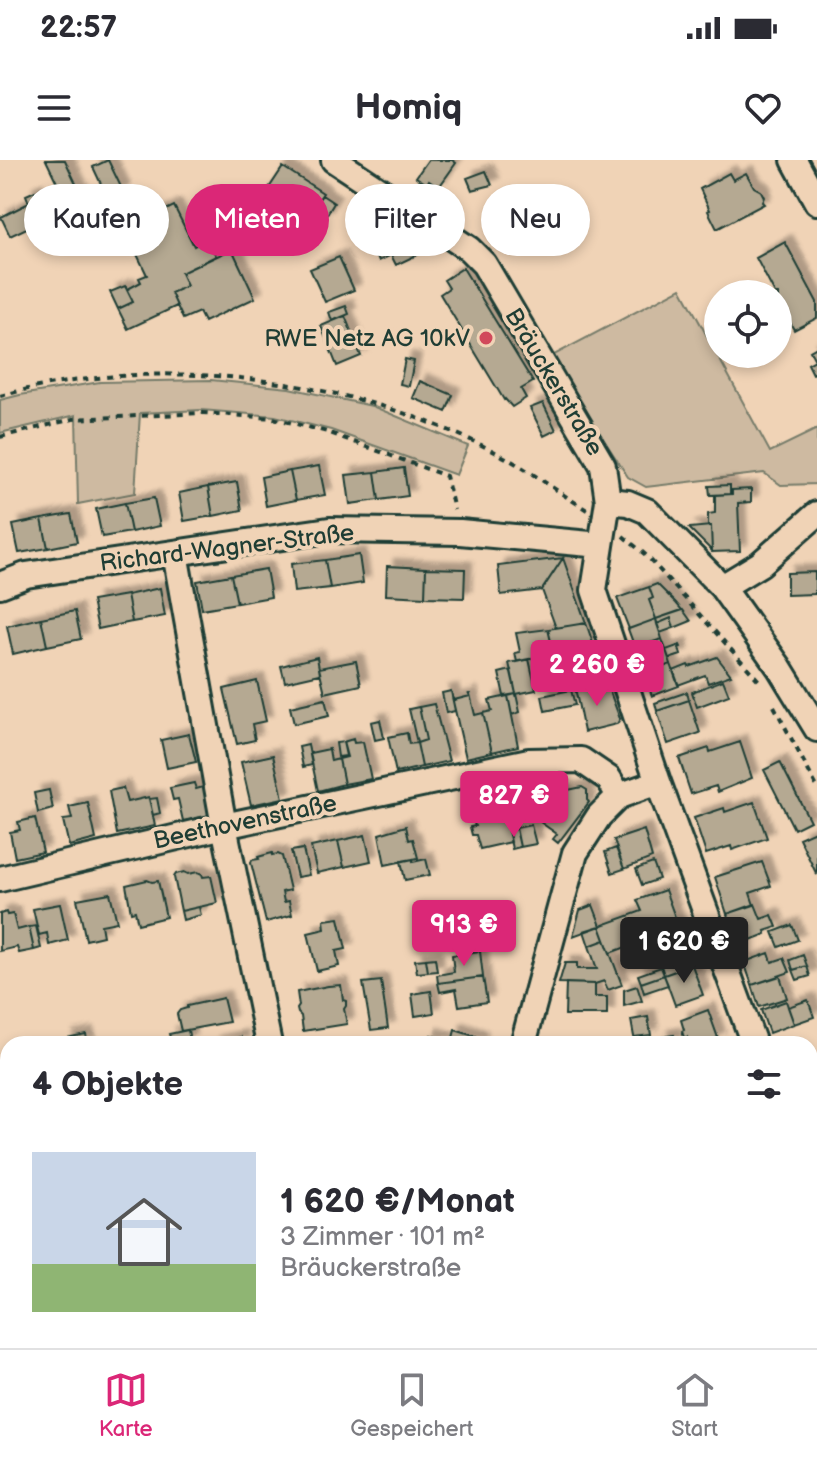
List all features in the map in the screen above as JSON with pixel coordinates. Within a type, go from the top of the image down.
[{"type":"street","name":"Bräuckerstraße","points":[[334,160],[469,249],[484,264],[603,466],[605,523],[594,590],[658,782],[751,1036]]},
{"type":"street","points":[[794,160],[817,202]]},
{"type":"street","name":"Richard-Wagner-Straße","points":[[0,585],[26,575],[329,530],[460,532],[605,523],[628,503],[647,511],[722,587],[779,667],[817,729]]},
{"type":"street","points":[[722,587],[760,564],[817,514]]},
{"type":"street","points":[[175,553],[224,826],[267,1036]]},
{"type":"street","name":"Beethovenstraße","points":[[0,879],[224,826],[529,761],[581,760],[609,779],[619,796]]},
{"type":"street","points":[[525,1036],[575,853],[599,816],[619,796],[658,782]]},
{"type":"path","points":[[0,396],[100,378],[214,375],[292,384],[372,403],[436,426],[500,455],[605,523],[647,556],[764,687]]},
{"type":"path","points":[[0,437],[73,419],[203,413],[273,418],[327,432],[446,476],[460,532]]},
{"type":"path","points":[[771,700],[817,787]]},
{"type":"shaded area","points":[[681,288],[704,330],[704,368],[724,368],[770,452],[817,429],[817,484],[781,485],[764,473],[646,487],[628,477],[550,357]]},
{"type":"shaded area","points":[[211,380],[289,388],[372,406],[468,446],[456,475],[331,430],[275,416],[201,410],[140,413],[135,493],[78,504],[76,415],[0,433],[0,400],[100,382]]},
{"type":"building","points":[[46,160],[65,160],[76,184],[58,184]]},
{"type":"building","points":[[108,160],[120,184],[101,184],[93,167]]},
{"type":"building","points":[[428,160],[452,160],[456,163],[441,184],[429,180],[427,184],[416,177]]},
{"type":"building","points":[[283,167],[309,184],[272,184]]},
{"type":"building","points":[[486,171],[492,184],[481,184],[481,188],[472,190],[467,178]]},
{"type":"building","points":[[729,173],[733,180],[746,173],[754,187],[761,191],[764,204],[717,229],[700,189]]},
{"type":"building","points":[[24,206],[24,229],[10,236],[1,217]]},
{"type":"building","points":[[174,206],[185,228],[185,256],[216,256],[181,273],[187,286],[171,293],[177,306],[128,329],[118,309],[133,302],[125,286],[128,289],[147,275],[138,256],[169,256],[169,208]]},
{"type":"building","points":[[785,242],[817,302],[817,318],[794,330],[792,280],[768,280],[756,258]]},
{"type":"building","points":[[217,256],[235,256],[255,298],[204,322],[199,312],[183,319],[171,293],[187,286],[181,273]]},
{"type":"building","points":[[392,256],[415,256],[396,265]]},
{"type":"building","points":[[339,257],[354,290],[325,302],[310,269]]},
{"type":"building","name":"RWE Netz AG 10kV","points":[[463,268],[533,382],[521,389],[526,398],[512,407],[504,400],[440,294],[449,288],[444,280]]},
{"type":"building","points":[[125,286],[133,302],[118,309],[110,292]]},
{"type":"building","points":[[346,306],[349,314],[332,321],[329,312]]},
{"type":"building","points":[[345,316],[361,356],[337,366],[321,326]]},
{"type":"building","points":[[817,347],[817,372],[813,374],[808,364],[815,360],[810,351]]},
{"type":"building","points":[[405,359],[414,361],[409,386],[400,384]]},
{"type":"building","points":[[420,381],[453,395],[446,412],[413,398]]},
{"type":"building","points":[[543,403],[556,430],[544,436],[530,408]]},
{"type":"building","points":[[319,466],[325,495],[296,500],[290,471]]},
{"type":"building","points":[[404,468],[408,496],[379,500],[375,472]]},
{"type":"building","points":[[290,471],[296,500],[266,506],[261,477]]},
{"type":"building","points":[[375,472],[379,500],[350,504],[346,475]]},
{"type":"building","points":[[237,482],[242,510],[213,516],[208,487]]},
{"type":"building","points":[[730,485],[730,494],[710,495],[709,486]]},
{"type":"building","points":[[208,487],[213,516],[184,521],[179,493]]},
{"type":"building","points":[[751,489],[751,502],[738,503],[740,551],[712,552],[708,514],[715,513],[715,495]]},
{"type":"building","points":[[154,498],[160,526],[131,532],[125,503]]},
{"type":"building","points":[[125,503],[131,532],[102,537],[96,509]]},
{"type":"building","points":[[71,514],[77,542],[48,548],[42,519]]},
{"type":"building","points":[[42,519],[48,548],[19,553],[13,525]]},
{"type":"building","points":[[711,526],[712,551],[689,528]]},
{"type":"building","points":[[359,555],[363,583],[330,588],[325,560]]},
{"type":"building","points":[[563,558],[542,590],[501,595],[498,566]]},
{"type":"building","points":[[563,558],[586,623],[556,628],[542,590]]},
{"type":"building","points":[[325,560],[330,588],[294,592],[291,564]]},
{"type":"building","points":[[387,566],[426,568],[425,597],[386,595]]},
{"type":"building","points":[[426,568],[465,569],[464,598],[425,597]]},
{"type":"building","points":[[266,569],[271,597],[237,603],[231,575]]},
{"type":"building","points":[[815,572],[815,594],[787,595],[787,573]]},
{"type":"building","points":[[231,575],[237,603],[202,609],[197,581]]},
{"type":"building","points":[[657,584],[682,610],[656,619],[649,600],[653,598],[649,587]]},
{"type":"building","points":[[649,587],[653,598],[649,600],[656,619],[629,629],[617,598]]},
{"type":"building","points":[[160,588],[165,616],[132,622],[127,595]]},
{"type":"building","points":[[127,595],[132,622],[98,629],[92,601]]},
{"type":"building","points":[[683,610],[691,621],[674,628],[671,618],[657,624],[656,619]]},
{"type":"building","points":[[75,611],[81,639],[47,646],[41,618]]},
{"type":"building","points":[[41,618],[47,646],[13,654],[7,626]]},
{"type":"building","points":[[671,618],[674,628],[660,633],[657,624]]},
{"type":"building","points":[[656,619],[662,639],[635,648],[628,629]]},
{"type":"building","points":[[586,623],[594,646],[554,654],[548,629]]},
{"type":"building","points":[[548,629],[554,654],[517,662],[515,653],[520,652],[516,633]]},
{"type":"building","points":[[662,639],[671,664],[644,674],[635,648]]},
{"type":"building","points":[[680,645],[681,655],[669,659],[666,650]]},
{"type":"building","points":[[317,657],[320,674],[285,682],[281,666]]},
{"type":"building","points":[[717,657],[731,675],[708,683],[705,675],[678,685],[673,671]]},
{"type":"building","points":[[529,659],[536,690],[516,694],[509,663]]},
{"type":"building","points":[[356,661],[361,685],[325,693],[319,668]]},
{"type":"building","points":[[671,664],[679,686],[652,696],[644,674]]},
{"type":"building","points":[[511,670],[516,694],[504,696],[499,673]]},
{"type":"building","points":[[723,680],[729,695],[697,707],[692,692]]},
{"type":"building","points":[[257,681],[266,721],[252,724],[255,740],[237,744],[224,689]]},
{"type":"building","points":[[607,684],[620,719],[617,724],[584,732],[575,688],[589,685],[591,694],[602,691],[601,685]]},
{"type":"building","points":[[571,690],[575,705],[545,711],[542,696]]},
{"type":"building","points":[[451,691],[455,711],[446,713],[442,693]]},
{"type":"building","points":[[687,692],[689,700],[657,711],[655,703]]},
{"type":"building","points":[[469,694],[475,715],[483,713],[492,752],[466,758],[452,697],[454,700]]},
{"type":"building","points":[[516,694],[520,712],[512,715],[508,696]]},
{"type":"building","points":[[508,696],[518,746],[492,752],[483,713],[492,711],[489,700]]},
{"type":"building","points":[[325,699],[329,716],[294,724],[290,707]]},
{"type":"building","points":[[689,700],[700,733],[668,744],[657,711]]},
{"type":"building","points":[[434,704],[449,761],[422,767],[417,743],[426,740],[419,707]]},
{"type":"building","points":[[419,707],[426,740],[417,743],[409,709]]},
{"type":"building","points":[[380,720],[384,738],[375,740],[371,722]]},
{"type":"building","points":[[407,733],[409,744],[417,743],[422,767],[396,773],[388,737]]},
{"type":"building","points":[[189,734],[196,762],[167,768],[161,740]]},
{"type":"building","points":[[353,739],[354,743],[363,742],[371,779],[344,784],[339,759],[347,757],[343,742]]},
{"type":"building","points":[[343,742],[346,756],[338,757],[336,743]]},
{"type":"building","points":[[740,742],[752,778],[718,792],[716,786],[691,794],[679,758]]},
{"type":"building","points":[[308,745],[312,765],[303,767],[299,747]]},
{"type":"building","points":[[329,749],[331,761],[339,759],[344,784],[318,791],[310,753]]},
{"type":"building","points":[[273,755],[283,798],[251,805],[241,762]]},
{"type":"building","points":[[780,762],[810,821],[794,829],[764,770]]},
{"type":"building","points":[[194,783],[196,789],[207,786],[214,814],[183,821],[178,799],[173,800],[170,788]]},
{"type":"building","points":[[582,787],[587,790],[589,802],[558,843],[553,839],[557,834],[540,822],[535,797]]},
{"type":"building","points":[[123,788],[127,802],[149,797],[155,826],[117,834],[109,791]]},
{"type":"building","points":[[49,790],[53,809],[38,813],[34,793]]},
{"type":"building","points":[[157,798],[160,813],[153,815],[149,799]]},
{"type":"building","points":[[754,802],[767,838],[732,850],[731,846],[706,854],[694,818]]},
{"type":"building","points":[[88,803],[96,839],[69,846],[63,820],[72,819],[69,807]]},
{"type":"building","points":[[503,804],[511,842],[480,849],[476,835],[472,835],[470,827],[475,826],[470,811]]},
{"type":"building","points":[[35,818],[43,852],[15,858],[10,832],[20,830],[18,822]]},
{"type":"building","points":[[531,825],[536,844],[520,847],[516,828]]},
{"type":"building","points":[[406,826],[418,858],[385,865],[379,834]]},
{"type":"building","points":[[516,829],[520,847],[512,849],[508,830]]},
{"type":"building","points":[[644,830],[652,858],[624,869],[614,840]]},
{"type":"building","points":[[815,831],[817,835],[817,875],[799,838]]},
{"type":"building","points":[[365,835],[371,861],[344,867],[338,841]]},
{"type":"building","points":[[338,841],[344,867],[317,873],[311,847]]},
{"type":"building","points":[[616,848],[624,869],[612,873],[605,852]]},
{"type":"building","points":[[303,849],[309,875],[297,877],[291,851]]},
{"type":"building","points":[[272,853],[282,856],[290,890],[282,892],[284,902],[289,901],[292,915],[266,922],[251,863],[258,857]]},
{"type":"building","points":[[413,859],[413,862],[426,859],[430,875],[405,880],[401,861]]},
{"type":"building","points":[[762,862],[771,886],[750,893],[754,905],[727,914],[715,877]]},
{"type":"building","points":[[653,863],[659,879],[642,885],[636,869]]},
{"type":"building","points":[[184,872],[211,876],[217,903],[181,911],[174,877]]},
{"type":"building","points":[[158,881],[166,917],[138,924],[135,911],[131,912],[126,885]]},
{"type":"building","points":[[665,890],[676,920],[640,933],[643,941],[610,953],[600,926],[642,911],[637,900]]},
{"type":"building","points":[[110,893],[117,922],[101,925],[103,936],[86,940],[77,899]]},
{"type":"building","points":[[60,904],[68,940],[49,945],[47,933],[39,935],[33,909]]},
{"type":"building","points":[[755,904],[761,919],[772,915],[777,927],[738,945],[727,914]]},
{"type":"building","points":[[593,905],[601,926],[573,936],[580,910]]},
{"type":"building","points":[[199,907],[201,915],[183,920],[181,911]]},
{"type":"building","points":[[6,912],[7,915],[13,914],[17,930],[29,927],[34,950],[19,953],[17,947],[0,951],[0,914]]},
{"type":"building","points":[[339,918],[346,949],[336,951],[339,966],[317,971],[308,933],[325,929],[324,920]]},
{"type":"building","points":[[676,920],[679,928],[651,938],[648,930]]},
{"type":"building","points":[[792,925],[798,940],[779,947],[773,932]]},
{"type":"building","points":[[36,926],[41,948],[34,950],[29,927]]},
{"type":"building","points":[[600,926],[605,940],[589,946],[584,931]]},
{"type":"building","points":[[682,936],[692,965],[664,975],[659,959],[650,963],[645,951]]},
{"type":"building","points":[[605,940],[622,985],[608,990],[604,981],[595,984],[559,983],[565,963],[577,963],[577,969],[597,969],[589,946]]},
{"type":"building","points":[[480,951],[483,977],[438,983],[437,975],[454,972],[452,955]]},
{"type":"building","points":[[769,953],[772,962],[784,958],[790,972],[752,985],[744,962]]},
{"type":"building","points":[[803,955],[807,966],[793,970],[790,960]]},
{"type":"building","points":[[435,958],[437,971],[428,972],[426,959]]},
{"type":"building","points":[[426,959],[428,972],[417,973],[415,960]]},
{"type":"building","points":[[692,965],[703,995],[675,1005],[664,975]]},
{"type":"building","points":[[807,966],[810,976],[797,980],[793,970]]},
{"type":"building","points":[[661,967],[664,975],[641,983],[638,975]]},
{"type":"building","points":[[664,975],[668,985],[644,993],[641,983]]},
{"type":"building","points":[[780,976],[787,998],[759,1007],[752,985]]},
{"type":"building","points":[[483,977],[487,1002],[459,1006],[456,989],[440,992],[438,983]]},
{"type":"building","points":[[381,981],[388,1028],[371,1030],[363,983]]},
{"type":"building","points":[[566,983],[595,984],[595,997],[607,997],[607,1015],[565,1015]]},
{"type":"building","points":[[341,985],[343,1000],[346,1001],[347,1024],[303,1031],[297,1009],[297,992]]},
{"type":"building","points":[[637,986],[642,1001],[624,1006],[624,990]]},
{"type":"building","points":[[431,991],[434,1013],[415,1016],[412,994]]},
{"type":"building","points":[[223,998],[229,1022],[181,1031],[177,1014],[180,1010]]},
{"type":"building","points":[[808,1000],[814,1017],[794,1024],[788,1007]]},
{"type":"building","points":[[786,1001],[794,1024],[769,1033],[761,1010]]},
{"type":"building","points":[[708,1010],[717,1036],[683,1036],[681,1020]]},
{"type":"building","points":[[648,1017],[651,1035],[634,1036],[631,1020]]},
{"type":"building","points":[[188,1030],[189,1036],[170,1036]]},
{"type":"building","points":[[455,1030],[474,1036],[454,1036]]},
{"type":"place","name":"RWE Netz AG 10kV","points":[[486,338]]}]
